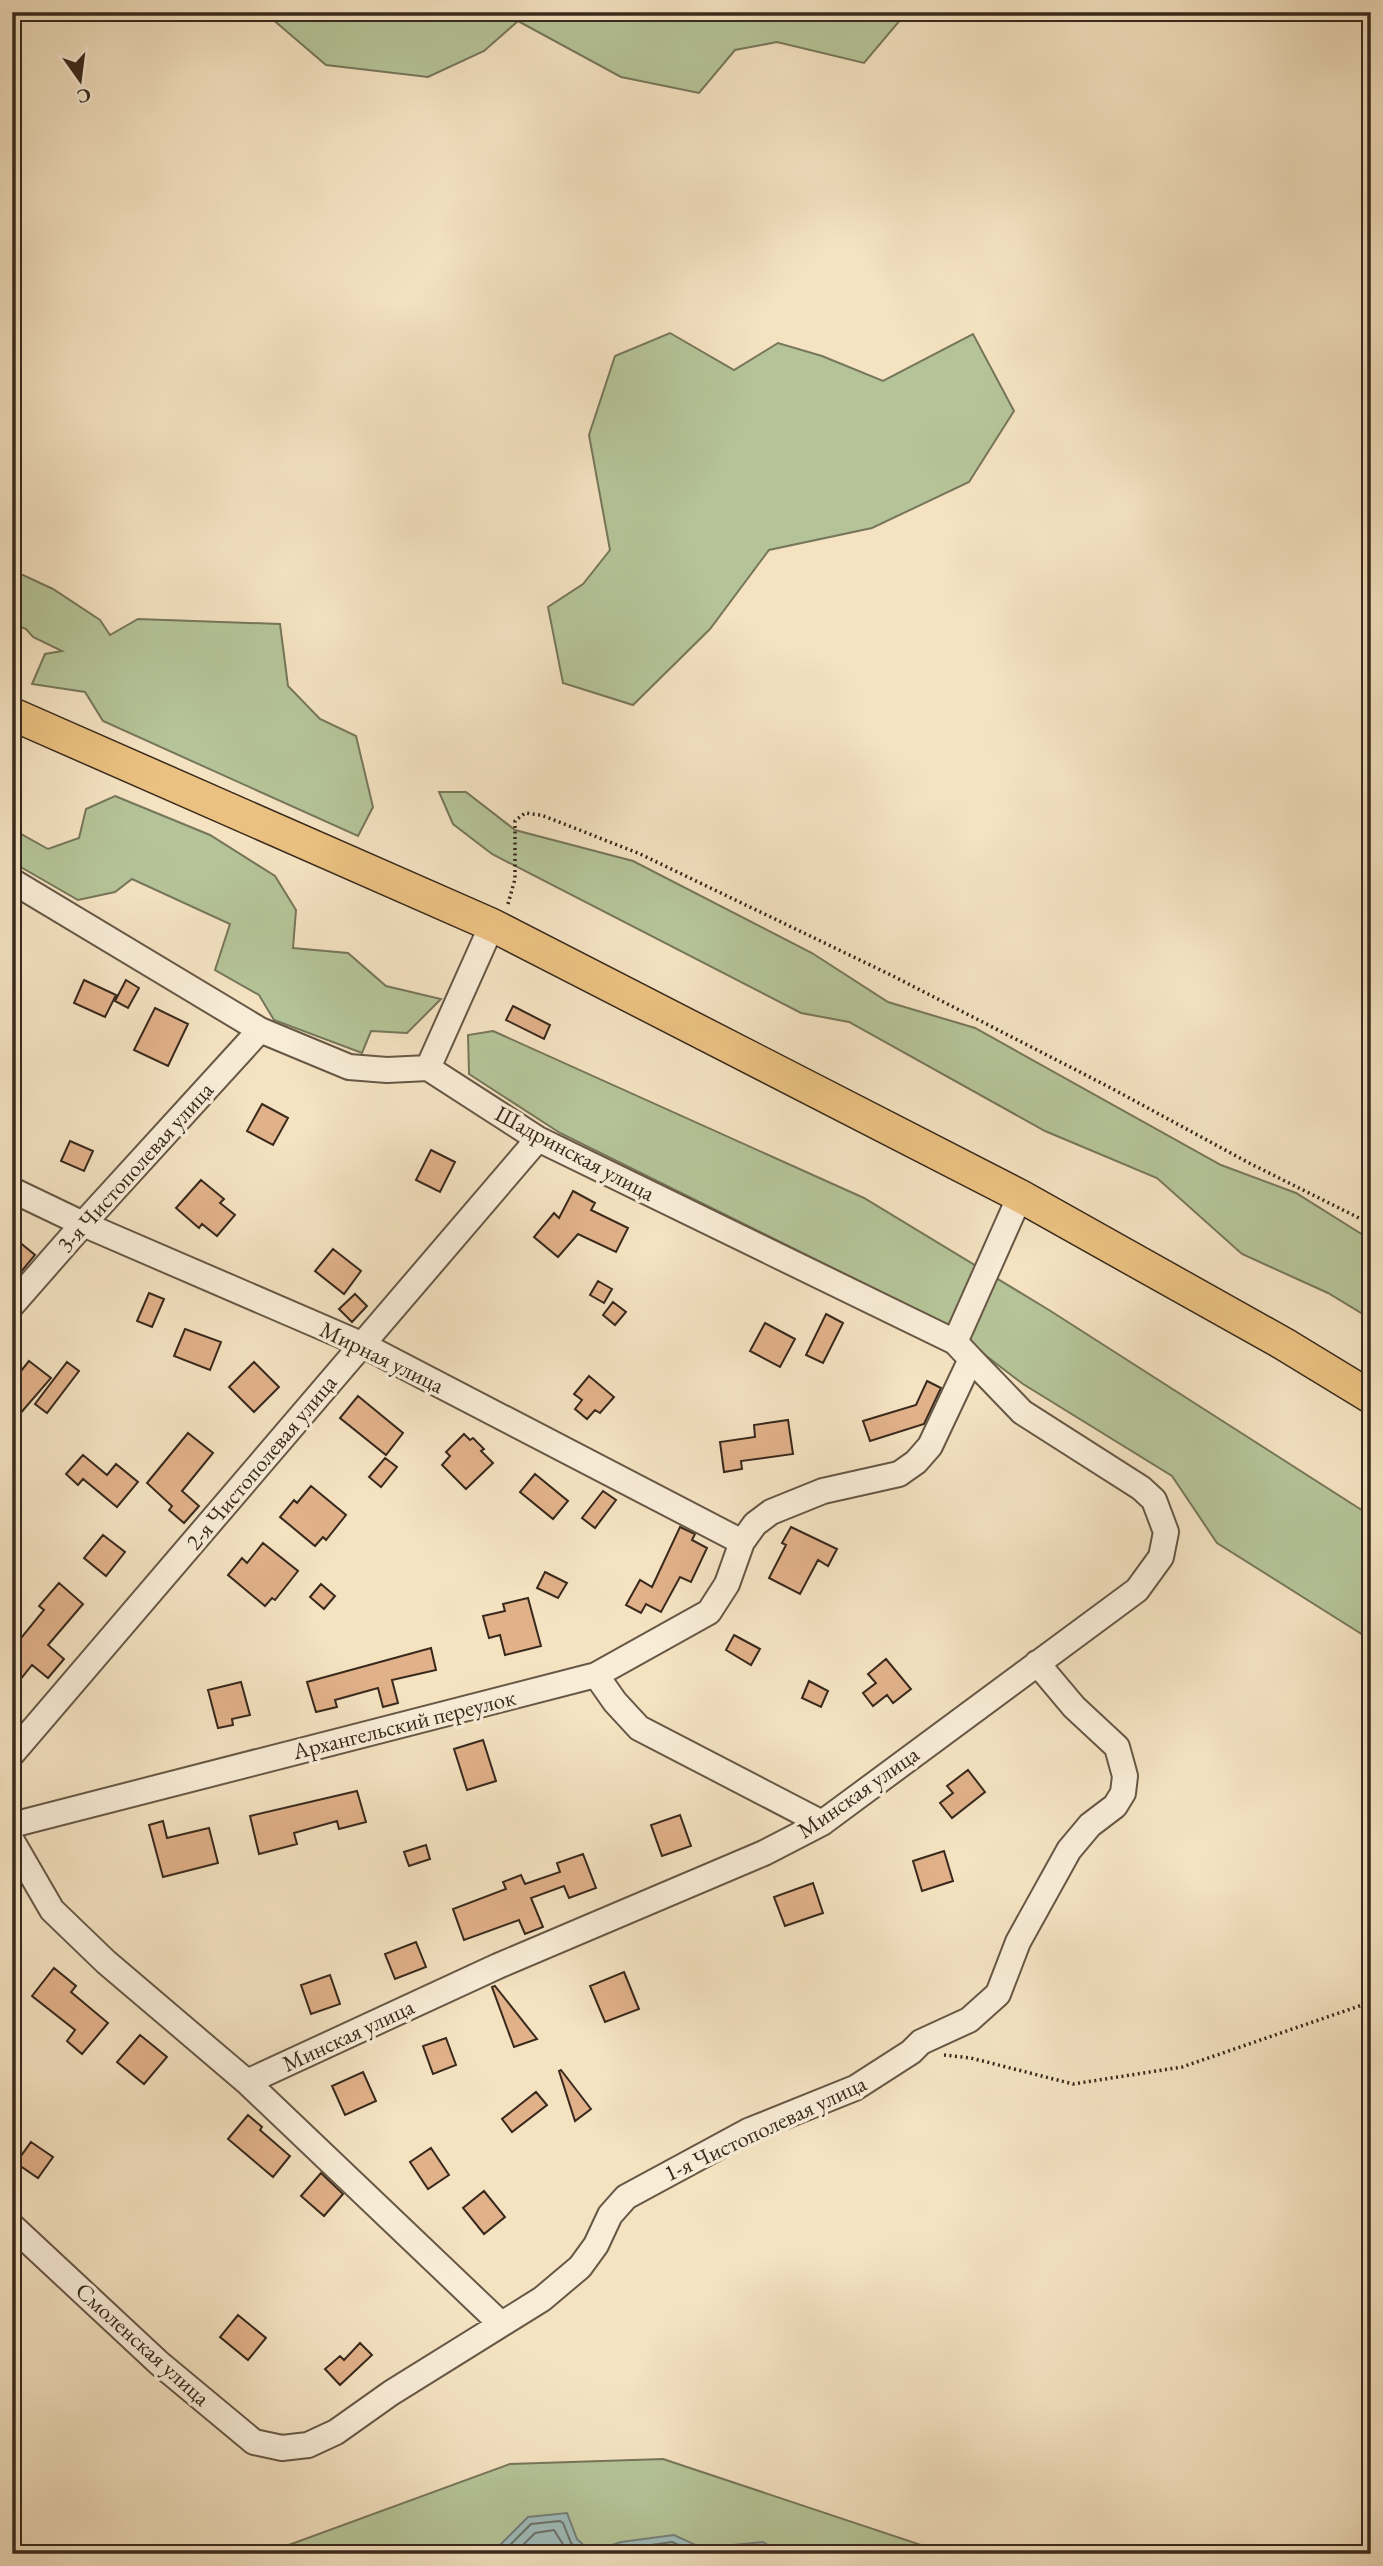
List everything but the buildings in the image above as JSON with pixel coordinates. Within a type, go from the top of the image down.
[{"type":"main road","points":[[12,714],[492,925],[1020,1196],[1284,1344],[1371,1396]]},
{"type":"street","points":[[12,881],[260,1030],[349,1067],[387,1070],[428,1068],[492,925]]},
{"type":"street","name":"3-я Чистополевая улица","points":[[12,1305],[260,1030]]},
{"type":"street","name":"Шадринская улица","points":[[428,1068],[538,1139],[963,1351]]},
{"type":"street","name":"2-я Чистополевая улица","points":[[12,1754],[538,1139]]},
{"type":"street","name":"Мирная улица","points":[[12,1190],[83,1224],[361,1344],[742,1542]]},
{"type":"street","points":[[742,1542],[755,1524],[771,1512],[823,1491],[899,1474],[916,1462],[930,1446],[1020,1196]]},
{"type":"street","name":"Минская улица","points":[[247,2082],[498,1966],[764,1853],[822,1822],[1137,1590],[1161,1557],[1166,1532],[1154,1500],[1141,1488],[1022,1412],[963,1351]]},
{"type":"street","name":"Архангельский переулок","points":[[12,1825],[596,1675],[709,1612],[727,1584],[742,1542]]},
{"type":"street","name":"1-я Чистополевая улица","points":[[282,2448],[308,2445],[336,2432],[391,2393],[542,2299],[580,2267],[596,2245],[610,2215],[626,2197],[748,2131],[855,2088],[911,2052],[933,2034],[969,2020],[998,1994],[1018,1942],[1069,1850],[1090,1825],[1115,1806],[1124,1793],[1125,1776],[1116,1747],[1074,1707],[1037,1662]]},
{"type":"street","points":[[596,1675],[615,1702],[639,1728],[822,1822]]},
{"type":"street","name":"Минская улица","points":[[12,1841],[51,1910],[106,1962],[247,2082],[501,2324]]},
{"type":"street","name":"Смоленская улица","points":[[12,2226],[159,2362],[254,2442],[282,2448]]},
{"type":"path","points":[[492,925],[507,907],[515,879],[515,821],[524,813],[541,815],[638,853],[893,976],[1371,1224]]},
{"type":"path","points":[[911,2052],[971,2058],[1073,2084],[1182,2067],[1371,2001]]},
{"type":"green space","points":[[264,12],[907,12],[864,63],[777,42],[735,50],[699,93],[621,77],[518,21],[484,51],[428,77],[326,65]]},
{"type":"green space","points":[[670,333],[734,370],[778,343],[822,356],[883,381],[973,334],[1014,411],[969,482],[872,528],[769,550],[710,629],[633,705],[563,683],[548,607],[583,584],[610,550],[589,435],[615,356]]},
{"type":"green space","points":[[12,575],[23,575],[53,589],[100,620],[110,635],[138,619],[280,624],[288,686],[320,719],[356,736],[373,807],[358,836],[103,721],[85,692],[32,684],[45,654],[62,651],[12,623]]},
{"type":"green space","points":[[439,792],[466,792],[515,830],[633,861],[812,953],[888,1002],[975,1028],[1221,1165],[1296,1193],[1371,1240],[1371,1319],[1328,1293],[1242,1254],[1157,1178],[1045,1131],[849,1022],[801,1013],[492,854],[453,824]]},
{"type":"green space","points":[[115,796],[210,835],[275,876],[296,910],[293,948],[348,953],[386,986],[441,999],[407,1033],[371,1031],[362,1053],[274,1020],[259,995],[215,970],[230,924],[132,879],[115,892],[78,900],[12,862],[12,829],[48,849],[79,838],[86,809]]},
{"type":"green space","points":[[493,1031],[864,1198],[1049,1310],[1371,1516],[1371,1640],[1217,1543],[1172,1476],[1023,1384],[942,1322],[560,1133],[469,1074],[468,1035]]},
{"type":"green space","points":[[663,2459],[948,2554],[264,2554],[510,2464]]},
{"type":"water","points":[[567,2513],[577,2539],[591,2552],[621,2542],[674,2535],[702,2548],[763,2542],[782,2554],[491,2554],[528,2517]]}]
